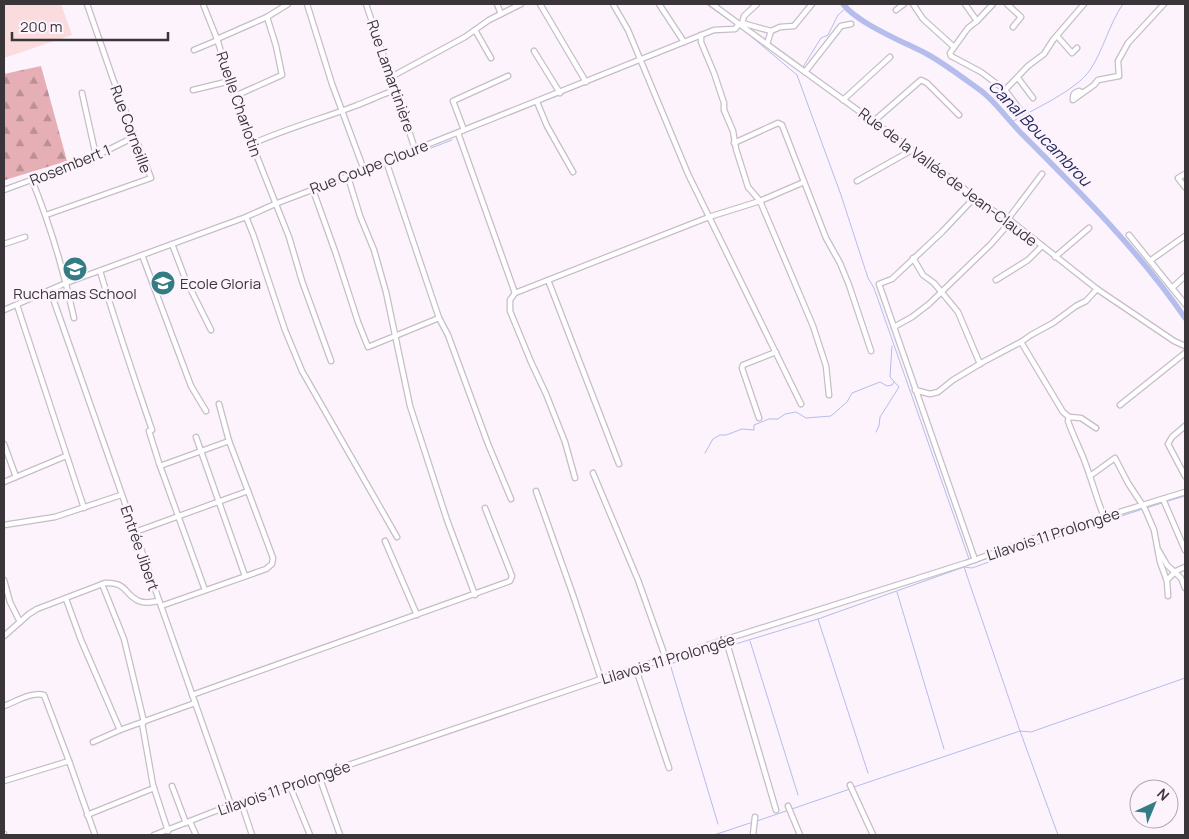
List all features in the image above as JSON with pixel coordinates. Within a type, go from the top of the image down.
[{"type":"street","name":"Rue Corneille","points":[[46,215],[151,178],[134,137],[87,4]]},
{"type":"street","points":[[194,50],[267,17],[288,4]]},
{"type":"street","points":[[307,4],[341,110],[364,170]]},
{"type":"street","name":"Rue Lamartinière","points":[[366,4],[416,149]]},
{"type":"street","points":[[496,4],[501,14]]},
{"type":"street","points":[[390,78],[521,4]]},
{"type":"street","points":[[540,4],[586,82]]},
{"type":"street","points":[[613,4],[628,30],[688,174],[801,404]]},
{"type":"street","points":[[659,4],[684,42]]},
{"type":"street","name":"Rue de la Vallée de Jean-Claude","points":[[712,4],[1009,220],[1098,289],[1174,341],[1185,346]]},
{"type":"street","points":[[757,4],[744,16],[739,25],[771,31],[780,27],[794,26],[812,4]]},
{"type":"street","points":[[896,10],[904,4]]},
{"type":"street","points":[[912,4],[923,19],[954,47]]},
{"type":"street","points":[[965,4],[977,21]]},
{"type":"street","points":[[993,4],[968,28],[950,53],[951,56],[981,72],[1005,90],[1021,111]]},
{"type":"street","points":[[1007,4],[1021,17],[1012,27]]},
{"type":"street","points":[[1005,90],[1028,66],[1044,54],[1084,4]]},
{"type":"street","points":[[1083,93],[1094,86],[1098,80],[1119,76],[1118,60],[1128,43],[1164,4]]},
{"type":"street","name":"Ruelle Charlotin","points":[[205,5],[235,96],[289,237],[302,281],[331,361]]},
{"type":"street","points":[[235,96],[282,76],[276,46],[267,17]]},
{"type":"street","points":[[806,72],[841,26],[851,24]]},
{"type":"street","name":"Rue Coupe Cloure","points":[[4,310],[66,283],[246,217],[348,177],[701,35],[714,30],[739,25]]},
{"type":"street","points":[[475,30],[491,58]]},
{"type":"street","points":[[767,44],[771,31]]},
{"type":"street","points":[[701,35],[701,42],[724,103],[724,110],[733,132],[734,143],[748,187],[760,201],[813,326],[826,366],[829,395]]},
{"type":"street","points":[[1057,36],[1072,52],[1077,48]]},
{"type":"street","points":[[534,51],[560,93]]},
{"type":"street","points":[[843,100],[890,57]]},
{"type":"street","points":[[464,130],[453,101],[508,76]]},
{"type":"street","points":[[1018,78],[1033,98]]},
{"type":"street","points":[[874,121],[921,80],[928,83],[958,115]]},
{"type":"street","points":[[192,90],[230,81]]},
{"type":"street","points":[[252,144],[279,132],[395,90]]},
{"type":"street","points":[[82,93],[96,156]]},
{"type":"street","points":[[537,102],[547,126],[572,172]]},
{"type":"street","points":[[734,143],[780,123],[826,238],[840,263],[871,351]]},
{"type":"street","points":[[458,132],[516,293]]},
{"type":"street","name":"Rosembert 1","points":[[4,190],[96,156],[134,137]]},
{"type":"street","points":[[856,182],[912,150]]},
{"type":"street","points":[[386,161],[439,318],[448,335],[488,444],[511,499]]},
{"type":"street","points":[[894,327],[916,314],[991,244],[1042,174]]},
{"type":"street","points":[[1185,174],[1178,178],[1185,187]]},
{"type":"street","points":[[348,177],[360,216],[374,250],[386,292],[410,406],[447,520],[475,595]]},
{"type":"street","points":[[32,180],[46,215],[74,318]]},
{"type":"street","points":[[575,478],[565,442],[510,311],[510,300],[516,293],[548,280],[709,217],[760,201],[804,182]]},
{"type":"street","points":[[313,190],[368,347],[395,334],[439,318]]},
{"type":"street","points":[[975,197],[942,232],[892,279],[879,284],[975,560]]},
{"type":"street","points":[[246,217],[285,330],[302,371],[396,537]]},
{"type":"street","points":[[1055,257],[1090,228]]},
{"type":"street","points":[[1129,234],[1185,304]]},
{"type":"street","points":[[1151,260],[1185,236]]},
{"type":"street","points":[[4,244],[26,237]]},
{"type":"street","points":[[172,244],[185,278],[211,330]]},
{"type":"street","points":[[996,280],[1028,260],[1042,246]]},
{"type":"street","points":[[142,255],[192,386],[206,411]]},
{"type":"street","points":[[913,258],[923,275],[934,283],[958,312],[980,364]]},
{"type":"street","points":[[100,271],[134,375],[160,466],[205,590]]},
{"type":"street","points":[[1172,288],[1185,276]]},
{"type":"street","points":[[548,280],[619,464]]},
{"type":"street","points":[[915,390],[930,394],[938,392],[953,380],[1021,342],[1086,301],[1098,289]]},
{"type":"street","name":"Entrée Jibert","points":[[50,290],[231,805]]},
{"type":"street","points":[[17,305],[84,508]]},
{"type":"street","points":[[1021,342],[1063,412],[1069,417],[1081,418],[1096,428]]},
{"type":"street","points":[[759,418],[742,368],[743,365],[776,352]]},
{"type":"street","points":[[1120,406],[1185,353]]},
{"type":"street","points":[[4,636],[37,609],[102,584],[113,583],[121,586],[137,601],[160,604],[266,569],[273,562],[264,532],[229,441],[219,404]]},
{"type":"street","points":[[1069,417],[1068,421],[1072,428],[1074,440],[1083,457],[1104,517]]},
{"type":"street","points":[[1185,426],[1172,437],[1168,444],[1185,476]]},
{"type":"street","points":[[196,436],[245,576]]},
{"type":"street","points":[[160,466],[229,441]]},
{"type":"street","points":[[4,444],[16,477]]},
{"type":"street","points":[[4,482],[66,456]]},
{"type":"street","points":[[1090,476],[1115,458],[1128,483],[1143,505],[1154,530],[1166,579],[1168,596]]},
{"type":"street","points":[[593,473],[638,580],[666,660]]},
{"type":"street","points":[[135,532],[248,491]]},
{"type":"street","points":[[536,491],[601,680]]},
{"type":"street","name":"Lilavois 11 Prolongée","points":[[154,835],[231,805],[601,680],[966,563],[1034,538],[1185,492]]},
{"type":"street","points":[[4,525],[55,516],[121,495]]},
{"type":"street","points":[[1163,499],[1185,550]]},
{"type":"street","points":[[192,696],[508,583],[512,579],[485,508]]},
{"type":"street","points":[[385,541],[417,615]]},
{"type":"street","points":[[1157,548],[1167,565],[1181,578],[1185,588]]},
{"type":"street","points":[[1166,579],[1185,567]]},
{"type":"street","points":[[4,580],[10,602],[20,622]]},
{"type":"street","points":[[102,584],[124,639],[143,722],[154,788],[168,831]]},
{"type":"street","points":[[66,599],[81,640],[120,730]]},
{"type":"street","points":[[726,640],[776,810]]},
{"type":"street","points":[[636,669],[669,768]]},
{"type":"street","points":[[4,706],[39,694],[44,695],[95,835]]},
{"type":"street","points":[[93,742],[120,730],[195,703]]},
{"type":"street","points":[[4,782],[69,761]]},
{"type":"street","points":[[319,776],[340,835]]},
{"type":"street","points":[[850,785],[873,835]]},
{"type":"street","points":[[172,786],[188,823],[196,835]]},
{"type":"street","points":[[290,786],[310,835]]},
{"type":"street","points":[[87,815],[154,788]]},
{"type":"street","points":[[241,802],[252,835]]},
{"type":"street","points":[[788,806],[800,835]]},
{"type":"street","points":[[753,835],[755,817]]},
{"type":"green space","points":[[41,66],[67,161],[5,180],[4,74]]},
{"type":"shaded area","points":[[4,4],[61,4],[72,35],[4,58]]},
{"type":"waterway","points":[[706,4],[736,25]]},
{"type":"waterway","name":"Canal Boucambrou","points":[[843,4],[870,25],[934,58],[985,94],[1129,246],[1185,318]]},
{"type":"waterway","points":[[1010,123],[1065,92],[1084,77],[1095,62],[1123,4]]},
{"type":"waterway","points":[[803,67],[821,38],[828,35],[838,15],[846,8]]},
{"type":"waterway","points":[[740,27],[797,75],[969,559]]},
{"type":"waterway","points":[[390,164],[452,140]]},
{"type":"waterway","points":[[350,179],[386,165]]},
{"type":"waterway","points":[[323,189],[346,180]]},
{"type":"waterway","points":[[876,432],[880,417],[899,387],[890,377],[892,346]]},
{"type":"waterway","points":[[705,453],[713,439],[720,435],[726,435],[742,429],[754,430],[754,425],[796,412],[806,418],[831,416],[847,402],[852,393],[880,382],[887,386],[892,385],[894,382]]},
{"type":"waterway","points":[[1165,502],[1185,496]]},
{"type":"waterway","points":[[1146,508],[1162,503]]},
{"type":"waterway","points":[[729,646],[818,619],[964,567],[972,568],[1143,509]]},
{"type":"waterway","points":[[964,567],[1058,835]]},
{"type":"waterway","points":[[897,592],[944,749]]},
{"type":"waterway","points":[[818,619],[868,773]]},
{"type":"waterway","points":[[750,641],[798,795]]},
{"type":"waterway","points":[[718,824],[670,664],[726,647]]},
{"type":"waterway","points":[[854,787],[1020,731],[1031,732],[1185,678]]},
{"type":"waterway","points":[[757,821],[850,789]]},
{"type":"waterway","points":[[714,835],[753,822]]},
{"type":"place","name":"Ruchamas School","points":[[75,269]]},
{"type":"place","name":"Ecole Gloria","points":[[163,283]]}]
